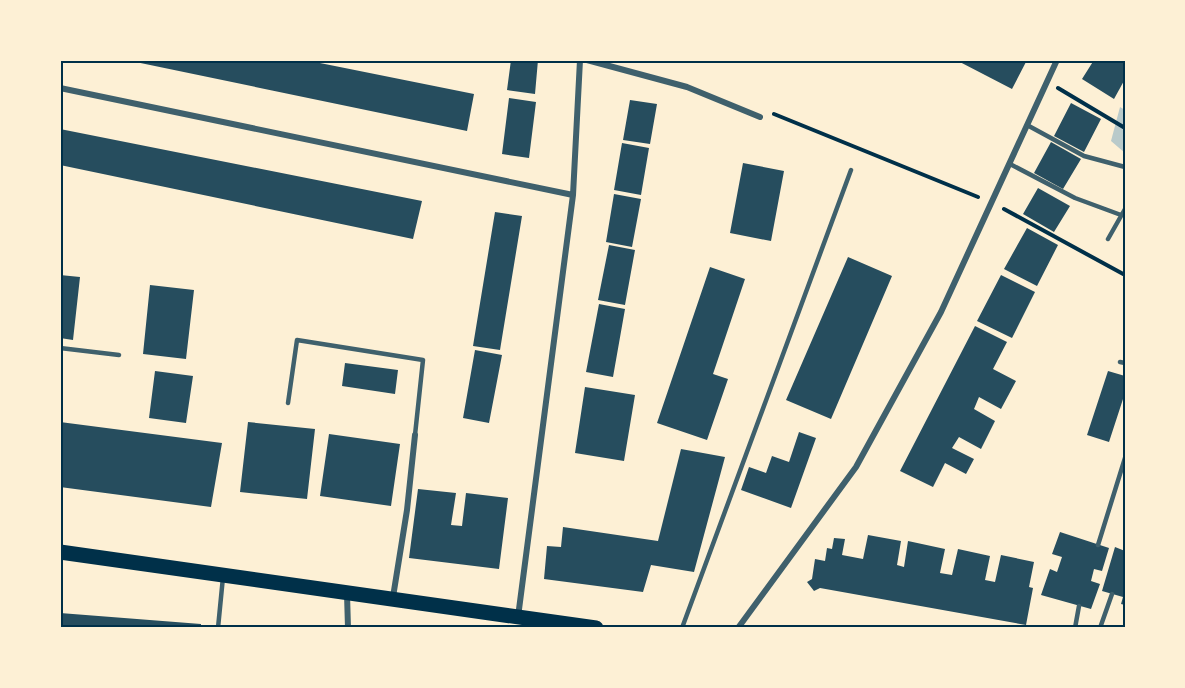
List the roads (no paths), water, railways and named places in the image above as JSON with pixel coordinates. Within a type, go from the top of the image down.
[{"type":"main road","points":[[60,552],[596,628]]},
{"type":"street","points":[[518,617],[573,195],[580,60]]},
{"type":"street","points":[[587,60],[687,87],[760,117]]},
{"type":"street","points":[[738,628],[856,466],[941,312],[1057,60]]},
{"type":"street","points":[[60,88],[573,195]]},
{"type":"street","points":[[393,600],[396,567],[407,510],[415,435]]},
{"type":"street","points":[[347,593],[348,628]]},
{"type":"lane","points":[[1028,125],[1084,156],[1125,167]]},
{"type":"lane","points":[[1010,164],[1075,198],[1121,215]]},
{"type":"lane","points":[[682,628],[851,170]]},
{"type":"lane","points":[[1108,239],[1125,209]]},
{"type":"lane","points":[[288,403],[297,340],[423,360],[415,435]]},
{"type":"lane","points":[[60,348],[119,355]]},
{"type":"lane","points":[[1098,545],[1125,458]]},
{"type":"lane","points":[[218,628],[223,575]]},
{"type":"lane","points":[[1100,628],[1112,594]]},
{"type":"lane","points":[[1075,628],[1079,606]]}]
